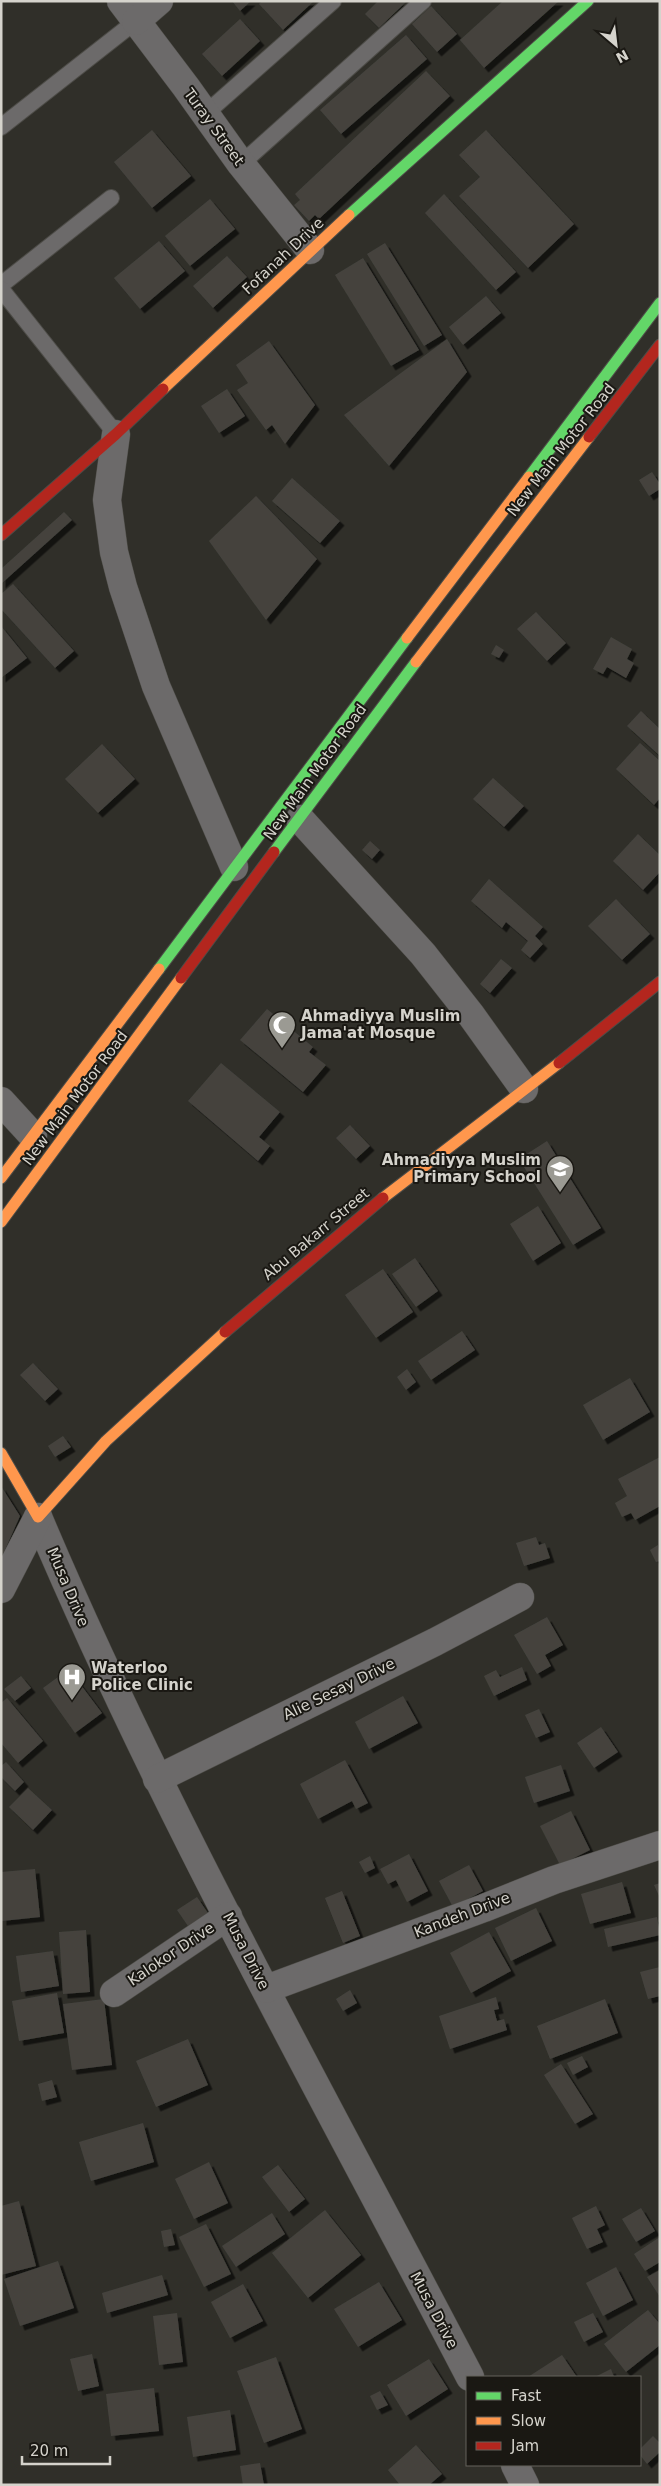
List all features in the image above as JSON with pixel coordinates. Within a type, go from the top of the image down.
[{"type":"main road","name":"Fofanah Drive","points":[[1,535],[116,434],[310,250],[588,1]]},
{"type":"main road","name":"New Main Motor Road","points":[[1,1178],[660,303]]},
{"type":"main road","name":"New Main Motor Road","points":[[1,1222],[378,711],[660,345]]},
{"type":"main road","name":"Abu Bakarr Street","points":[[38,1517],[106,1441],[186,1366],[375,1204],[494,1116],[524,1089],[594,1037],[660,982]]},
{"type":"main road","points":[[1,1453],[38,1517]]},
{"type":"street","points":[[128,11],[159,1]]},
{"type":"street","name":"Turay Street","points":[[128,11],[240,164],[310,250]]},
{"type":"street","points":[[116,434],[107,500],[114,552],[122,587],[156,686],[234,867]]},
{"type":"street","points":[[300,819],[423,954],[471,1015],[524,1089]]},
{"type":"street","points":[[1,1101],[33,1136]]},
{"type":"street","points":[[1,1589],[38,1517]]},
{"type":"street","name":"Musa Drive","points":[[38,1517],[82,1620],[157,1778],[469,2376]]},
{"type":"street","name":"Alie Sesay Drive","points":[[157,1778],[435,1642],[520,1597]]},
{"type":"street","name":"Kandeh Drive","points":[[266,1989],[554,1880],[660,1845]]},
{"type":"street","name":"Kalokor Drive","points":[[114,1992],[228,1916]]},
{"type":"street","points":[[516,2466],[526,2485]]},
{"type":"lane","points":[[205,114],[333,1]]},
{"type":"lane","points":[[240,164],[422,1]]},
{"type":"lane","points":[[1,127],[128,11]]},
{"type":"lane","points":[[111,198],[1,287],[116,434]]},
{"type":"building","points":[[232,1],[251,1],[240,11]]},
{"type":"building","points":[[262,1],[314,1],[283,30],[259,4]]},
{"type":"building","points":[[378,1],[407,1],[379,28],[365,14]]},
{"type":"building","points":[[503,1],[559,1],[484,68],[460,40]]},
{"type":"building","points":[[431,6],[457,34],[437,52],[412,24]]},
{"type":"building","points":[[240,19],[260,41],[222,76],[202,54]]},
{"type":"building","points":[[406,35],[427,59],[341,134],[320,110]]},
{"type":"building","points":[[426,71],[450,96],[319,219],[315,215],[309,221],[294,205],[300,200],[295,194]]},
{"type":"building","points":[[152,130],[191,176],[152,208],[114,162]]},
{"type":"building","points":[[486,130],[574,224],[528,268],[459,196],[480,177],[459,155]]},
{"type":"building","points":[[444,194],[516,272],[496,290],[425,213]]},
{"type":"building","points":[[210,199],[235,229],[190,266],[165,236]]},
{"type":"building","points":[[159,241],[185,271],[140,309],[114,278]]},
{"type":"building","points":[[385,243],[442,335],[424,346],[367,254]]},
{"type":"building","points":[[227,256],[247,277],[213,308],[193,286]]},
{"type":"building","points":[[363,258],[419,350],[391,366],[335,275]]},
{"type":"building","points":[[486,296],[501,313],[463,345],[449,327]]},
{"type":"building","points":[[447,339],[467,372],[389,466],[344,415]]},
{"type":"building","points":[[269,341],[315,405],[285,444],[272,425],[266,430],[237,390],[248,383],[236,365]]},
{"type":"building","points":[[227,389],[245,416],[219,433],[201,406]]},
{"type":"building","points":[[652,472],[660,484],[660,489],[649,496],[639,480]]},
{"type":"building","points":[[292,478],[340,521],[320,543],[272,501]]},
{"type":"building","points":[[256,496],[317,559],[266,620],[209,541]]},
{"type":"building","points":[[64,512],[72,520],[1,584],[1,569]]},
{"type":"building","points":[[13,584],[74,651],[55,668],[1,609],[1,594]]},
{"type":"building","points":[[536,612],[566,643],[547,661],[517,629]]},
{"type":"building","points":[[1,626],[27,658],[1,678]]},
{"type":"building","points":[[611,637],[632,649],[627,659],[634,663],[626,678],[607,667],[603,674],[593,669]]},
{"type":"building","points":[[496,645],[504,650],[499,658],[491,654]]},
{"type":"building","points":[[641,711],[660,729],[660,756],[627,726]]},
{"type":"building","points":[[640,743],[660,761],[660,798],[654,805],[616,769]]},
{"type":"building","points":[[102,744],[135,779],[98,813],[65,779]]},
{"type":"building","points":[[493,778],[524,806],[504,827],[473,799]]},
{"type":"building","points":[[638,834],[660,855],[660,872],[643,890],[613,861]]},
{"type":"building","points":[[370,841],[380,850],[372,859],[362,850]]},
{"type":"building","points":[[489,879],[543,927],[535,936],[543,944],[530,958],[521,950],[528,941],[506,922],[502,928],[471,901]]},
{"type":"building","points":[[616,899],[650,934],[622,960],[588,926]]},
{"type":"building","points":[[501,959],[512,968],[490,993],[480,984]]},
{"type":"building","name":"Ahmadiyya Muslim Jama'at Mosque","points":[[267,1009],[313,1047],[309,1052],[326,1065],[303,1092],[240,1040]]},
{"type":"building","points":[[221,1063],[280,1112],[259,1137],[270,1146],[258,1161],[188,1101]]},
{"type":"building","points":[[350,1125],[370,1146],[356,1159],[336,1138]]},
{"type":"building","name":"Ahmadiyya Muslim Primary School","points":[[547,1141],[601,1228],[573,1245],[519,1159]]},
{"type":"building","points":[[538,1206],[561,1243],[533,1261],[510,1224]]},
{"type":"building","points":[[415,1258],[438,1291],[416,1307],[392,1274]]},
{"type":"building","points":[[383,1269],[413,1312],[376,1338],[345,1295]]},
{"type":"building","points":[[462,1331],[475,1350],[431,1380],[418,1361]]},
{"type":"building","points":[[33,1363],[58,1389],[45,1401],[20,1375]]},
{"type":"building","points":[[407,1369],[416,1382],[406,1390],[397,1377]]},
{"type":"building","points":[[630,1378],[650,1412],[603,1440],[583,1405]]},
{"type":"building","points":[[63,1436],[71,1447],[55,1457],[48,1446]]},
{"type":"building","points":[[660,1457],[660,1506],[635,1520],[631,1513],[622,1517],[615,1503],[627,1496],[618,1479]]},
{"type":"building","points":[[1,1486],[20,1516],[1,1559]]},
{"type":"building","points":[[536,1537],[539,1545],[545,1543],[550,1558],[524,1566],[516,1543]]},
{"type":"building","points":[[658,1545],[660,1561],[656,1562],[650,1550]]},
{"type":"building","points":[[547,1617],[563,1645],[545,1655],[551,1666],[537,1674],[514,1635]]},
{"type":"building","points":[[522,1667],[527,1680],[494,1696],[484,1676],[496,1670],[500,1677]]},
{"type":"building","name":"Waterloo Police Clinic","points":[[69,1669],[102,1713],[75,1733],[43,1688]]},
{"type":"building","points":[[21,1676],[31,1688],[15,1701],[4,1689]]},
{"type":"building","points":[[403,1696],[418,1723],[369,1749],[355,1722]]},
{"type":"building","points":[[7,1698],[43,1741],[18,1763],[1,1743],[1,1703]]},
{"type":"building","points":[[539,1709],[550,1732],[536,1738],[525,1715]]},
{"type":"building","points":[[601,1727],[618,1752],[594,1768],[577,1743]]},
{"type":"building","points":[[345,1760],[368,1803],[356,1809],[352,1801],[318,1819],[300,1784]]},
{"type":"building","points":[[6,1762],[24,1782],[15,1791],[1,1777],[1,1766]]},
{"type":"building","points":[[561,1765],[570,1791],[534,1803],[525,1777]]},
{"type":"building","points":[[28,1788],[52,1810],[33,1830],[9,1807]]},
{"type":"building","points":[[571,1811],[590,1850],[560,1865],[540,1826]]},
{"type":"building","points":[[409,1854],[428,1891],[407,1902],[396,1880],[388,1884],[380,1869]]},
{"type":"building","points":[[370,1856],[375,1868],[365,1873],[359,1862]]},
{"type":"building","points":[[469,1865],[483,1891],[453,1907],[439,1881]]},
{"type":"building","points":[[35,1869],[40,1917],[2,1921],[1,1872]]},
{"type":"building","points":[[622,1882],[631,1913],[590,1924],[581,1894]]},
{"type":"building","points":[[660,1883],[660,1898],[654,1885]]},
{"type":"building","points":[[342,1891],[360,1936],[343,1943],[325,1898]]},
{"type":"building","points":[[197,1897],[208,1913],[188,1926],[177,1910]]},
{"type":"building","points":[[536,1908],[552,1941],[511,1961],[495,1928]]},
{"type":"building","points":[[657,1917],[660,1935],[608,1947],[604,1929]]},
{"type":"building","points":[[86,1930],[90,1992],[63,1994],[59,1932]]},
{"type":"building","points":[[489,1932],[511,1971],[471,1993],[450,1953]]},
{"type":"building","points":[[53,1951],[59,1986],[21,1992],[16,1956]]},
{"type":"building","points":[[660,1967],[660,1996],[648,1999],[640,1972]]},
{"type":"building","points":[[350,1990],[357,2003],[343,2011],[336,1999]]},
{"type":"building","points":[[57,1993],[64,2033],[19,2041],[12,2001]]},
{"type":"building","points":[[496,1997],[499,2009],[494,2010],[497,2021],[504,2019],[507,2030],[450,2049],[439,2016]]},
{"type":"building","points":[[104,1999],[112,2065],[72,2070],[63,2004]]},
{"type":"building","points":[[605,1999],[618,2033],[550,2059],[537,2026]]},
{"type":"building","points":[[188,2039],[208,2085],[156,2107],[136,2061]]},
{"type":"building","points":[[582,2056],[588,2067],[573,2075],[567,2063]]},
{"type":"building","points":[[561,2064],[593,2114],[575,2124],[544,2075]]},
{"type":"building","points":[[52,2080],[57,2097],[42,2101],[38,2084]]},
{"type":"building","points":[[143,2123],[154,2162],[91,2181],[79,2142]]},
{"type":"building","points":[[209,2162],[228,2203],[194,2219],[175,2179]]},
{"type":"building","points":[[278,2165],[305,2199],[289,2212],[262,2177]]},
{"type":"building","points":[[19,2201],[36,2266],[1,2275],[1,2206]]},
{"type":"building","points":[[596,2206],[605,2225],[597,2229],[603,2242],[587,2249],[572,2218]]},
{"type":"building","points":[[641,2208],[655,2231],[636,2242],[622,2219]]},
{"type":"building","points":[[325,2210],[361,2255],[308,2298],[272,2253]]},
{"type":"building","points":[[272,2213],[285,2234],[236,2267],[222,2246]]},
{"type":"building","points":[[206,2224],[231,2274],[204,2287],[179,2237]]},
{"type":"building","points":[[171,2229],[175,2245],[164,2247],[161,2231]]},
{"type":"building","points":[[660,2237],[660,2262],[645,2271],[634,2254]]},
{"type":"building","points":[[58,2261],[74,2308],[20,2326],[4,2279]]},
{"type":"building","points":[[616,2267],[633,2300],[603,2316],[586,2283]]},
{"type":"building","points":[[660,2270],[660,2297],[647,2277]]},
{"type":"building","points":[[162,2275],[168,2295],[107,2313],[102,2293]]},
{"type":"building","points":[[379,2282],[402,2320],[358,2347],[334,2309]]},
{"type":"building","points":[[243,2284],[263,2321],[230,2338],[211,2302]]},
{"type":"building","points":[[648,2310],[660,2324],[660,2345],[626,2372],[604,2344]]},
{"type":"building","points":[[177,2313],[183,2362],[159,2365],[153,2316]]},
{"type":"building","points":[[593,2313],[603,2332],[584,2342],[574,2322]]},
{"type":"building","points":[[92,2354],[99,2386],[78,2391],[70,2359]]},
{"type":"building","points":[[562,2355],[576,2376],[530,2376]]},
{"type":"building","points":[[276,2357],[302,2429],[264,2443],[237,2371]]},
{"type":"building","points":[[429,2359],[448,2389],[406,2416],[387,2385]]},
{"type":"building","points":[[611,2369],[614,2376],[597,2376]]},
{"type":"building","points":[[154,2388],[159,2431],[111,2436],[106,2394]]},
{"type":"building","points":[[380,2391],[388,2405],[377,2410],[370,2396]]},
{"type":"building","points":[[230,2410],[236,2450],[193,2457],[187,2417]]},
{"type":"building","points":[[653,2436],[660,2443],[660,2452],[647,2464],[641,2456],[641,2448]]},
{"type":"building","points":[[416,2445],[442,2474],[429,2485],[400,2485],[388,2470]]},
{"type":"building","points":[[260,2463],[264,2485],[243,2485],[240,2466]]},
{"type":"traffic: fast","points":[[349,215],[588,1]]},
{"type":"traffic: fast","points":[[529,477],[660,303]]},
{"type":"traffic: fast","points":[[159,969],[407,638]]},
{"type":"traffic: fast","points":[[274,852],[416,662]]},
{"type":"traffic: slow","points":[[163,389],[349,215]]},
{"type":"traffic: slow","points":[[416,662],[589,437]]},
{"type":"traffic: slow","points":[[407,638],[529,477]]},
{"type":"traffic: slow","points":[[1,1178],[159,969]]},
{"type":"traffic: slow","points":[[1,1222],[181,978]]},
{"type":"traffic: slow","points":[[383,1198],[559,1063]]},
{"type":"traffic: slow","points":[[1,1453],[38,1517],[106,1441],[225,1332]]},
{"type":"traffic: jam","points":[[589,437],[660,345]]},
{"type":"traffic: jam","points":[[1,535],[116,434],[163,389]]},
{"type":"traffic: jam","points":[[181,978],[274,852]]},
{"type":"traffic: jam","points":[[559,1063],[660,982]]},
{"type":"traffic: jam","points":[[225,1332],[383,1198]]},
{"type":"place","name":"Ahmadiyya Muslim Jama'at Mosque","points":[[282,1049]]},
{"type":"place","name":"Ahmadiyya Muslim Primary School","points":[[560,1193]]},
{"type":"place","name":"Waterloo Police Clinic","points":[[72,1701]]}]
